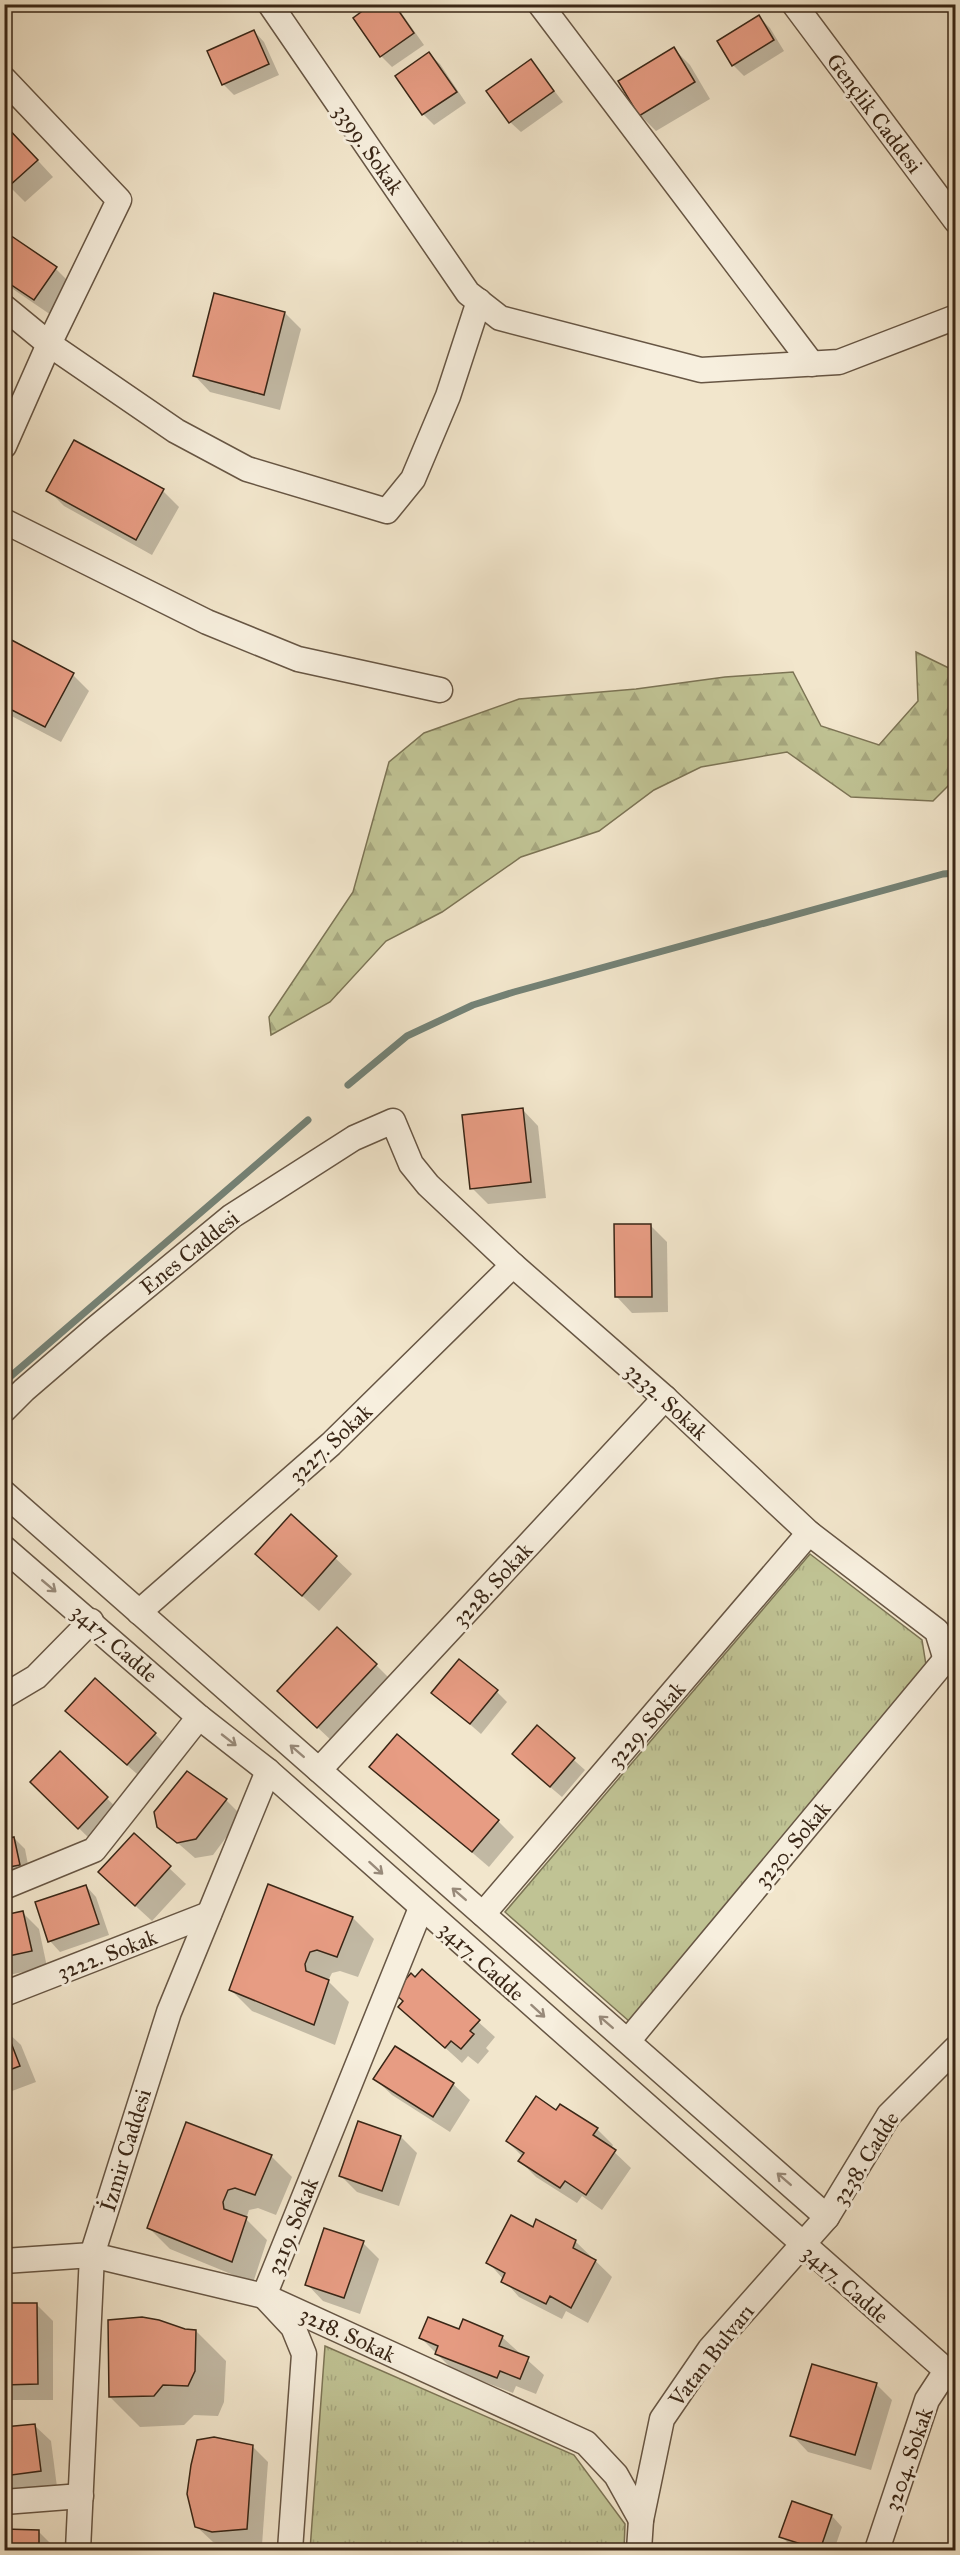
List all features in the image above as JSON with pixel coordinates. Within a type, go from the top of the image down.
[{"type":"street","name":"3399. Sokak","points":[[270,4],[474,297],[500,318],[701,370],[839,362],[956,317]]},
{"type":"street","points":[[540,4],[812,364]]},
{"type":"street","name":"Gençlik Caddesi","points":[[794,4],[956,221]]},
{"type":"street","points":[[4,79],[119,200],[4,446]]},
{"type":"street","points":[[4,307],[50,344],[176,431],[247,469],[387,511],[413,479],[448,396],[474,297]]},
{"type":"street","points":[[4,521],[207,622],[298,659],[440,690]]},
{"type":"street","name":"3232. Sokak","points":[[393,1121],[411,1164],[428,1185],[513,1265],[665,1398],[809,1533],[937,1631],[952,1658]]},
{"type":"street","name":"Enes Caddesi","points":[[4,1410],[96,1328],[232,1216],[354,1138],[393,1121]]},
{"type":"street","name":"3227. Sokak","points":[[140,1612],[331,1444],[513,1265]]},
{"type":"street","name":"3228. Sokak","points":[[319,1770],[665,1398]]},
{"type":"street","name":"3417. Cadde","points":[[4,1493],[827,2217]]},
{"type":"street","name":"3229. Sokak","points":[[483,1914],[809,1533]]},
{"type":"street","name":"3417. Cadde","points":[[4,1548],[91,1621],[199,1717],[268,1771],[802,2246],[951,2375]]},
{"type":"street","points":[[4,1696],[36,1677],[91,1621]]},
{"type":"street","name":"3230. Sokak","points":[[628,2041],[952,1658]]},
{"type":"street","points":[[4,1887],[94,1850],[199,1717]]},
{"type":"street","name":"İzmir Caddesi","points":[[78,2550],[92,2255],[169,2012],[268,1771]]},
{"type":"street","name":"3219. Sokak","points":[[290,2550],[304,2354],[293,2327],[264,2296],[422,1908]]},
{"type":"street","name":"3222. Sokak","points":[[4,1994],[209,1914]]},
{"type":"street","name":"3238. Cadde","points":[[802,2246],[827,2217],[889,2115],[956,2048]]},
{"type":"street","name":"Vatan Bulvarı","points":[[639,2550],[641,2520],[662,2419],[710,2349],[802,2246]]},
{"type":"street","name":"3218. Sokak","points":[[4,2261],[92,2255],[264,2296],[586,2443],[616,2475],[641,2520]]},
{"type":"street","name":"3204. Sokak","points":[[877,2550],[927,2400],[951,2375]]},
{"type":"street","points":[[4,2502],[81,2496]]},
{"type":"green space","points":[[916,652],[955,671],[955,779],[933,801],[851,797],[787,752],[701,767],[654,790],[599,831],[521,857],[442,912],[386,941],[330,1002],[271,1035],[269,1017],[353,892],[389,762],[424,733],[519,699],[793,672],[821,726],[879,745],[918,701]]},
{"type":"green space","points":[[810,1554],[922,1640],[926,1665],[630,2022],[505,1912]]},
{"type":"green space","points":[[325,2346],[574,2455],[625,2524],[624,2550],[310,2550]]},
{"type":"building","points":[[372,4],[394,4],[414,33],[380,57],[353,18]]},
{"type":"building","points":[[759,15],[774,40],[732,66],[717,41]]},
{"type":"building","points":[[254,30],[269,64],[222,85],[207,51]]},
{"type":"building","points":[[674,47],[695,82],[639,116],[618,81]]},
{"type":"building","points":[[429,52],[457,92],[422,115],[395,76]]},
{"type":"building","points":[[531,59],[554,91],[509,123],[486,91]]},
{"type":"building","points":[[4,124],[38,160],[8,187],[4,183]]},
{"type":"building","points":[[4,231],[57,267],[34,300],[4,280]]},
{"type":"building","points":[[214,293],[285,312],[264,395],[193,376]]},
{"type":"building","points":[[74,440],[164,489],[136,540],[46,491]]},
{"type":"building","points":[[4,636],[74,673],[45,727],[4,706]]},
{"type":"building","points":[[523,1108],[531,1182],[470,1189],[462,1115]]},
{"type":"building","points":[[614,1224],[651,1224],[652,1297],[615,1297]]},
{"type":"building","points":[[291,1514],[337,1556],[302,1596],[255,1554]]},
{"type":"building","points":[[337,1627],[377,1664],[317,1728],[277,1691]]},
{"type":"building","points":[[459,1659],[498,1690],[470,1724],[431,1693]]},
{"type":"building","points":[[95,1678],[156,1733],[127,1765],[65,1711]]},
{"type":"building","points":[[537,1725],[575,1758],[550,1787],[512,1754]]},
{"type":"building","points":[[397,1734],[499,1820],[472,1852],[369,1767]]},
{"type":"building","points":[[60,1751],[108,1797],[78,1829],[30,1782]]},
{"type":"building","points":[[187,1771],[227,1799],[196,1839],[177,1843],[157,1827],[154,1812]]},
{"type":"building","points":[[134,1833],[171,1866],[135,1906],[98,1872]]},
{"type":"building","points":[[14,1837],[20,1865],[4,1868],[4,1839]]},
{"type":"building","points":[[268,1884],[353,1917],[337,1957],[317,1950],[310,1952],[305,1964],[306,1971],[329,1980],[314,2025],[229,1990]]},
{"type":"building","points":[[86,1885],[99,1924],[48,1942],[35,1902]]},
{"type":"building","points":[[23,1911],[32,1951],[4,1957],[4,1915]]},
{"type":"building","points":[[422,1969],[480,2020],[470,2031],[474,2034],[461,2049],[451,2041],[445,2048],[398,2007],[403,2001],[394,1993],[411,1973],[415,1977]]},
{"type":"building","points":[[4,2028],[20,2066],[4,2072]]},
{"type":"building","points":[[395,2046],[454,2083],[433,2117],[373,2079]]},
{"type":"building","points":[[536,2096],[556,2110],[560,2104],[598,2128],[593,2135],[616,2150],[586,2195],[565,2181],[560,2188],[518,2161],[524,2153],[506,2141]]},
{"type":"building","points":[[358,2121],[401,2136],[382,2191],[339,2176]]},
{"type":"building","points":[[186,2122],[272,2155],[255,2195],[235,2188],[228,2190],[223,2202],[224,2209],[247,2217],[232,2262],[147,2228]]},
{"type":"building","points":[[511,2215],[533,2227],[536,2219],[576,2240],[573,2248],[596,2260],[571,2308],[550,2296],[546,2304],[501,2282],[505,2273],[486,2263]]},
{"type":"building","points":[[324,2228],[364,2241],[344,2298],[305,2285]]},
{"type":"building","points":[[4,2303],[37,2303],[38,2384],[4,2385]]},
{"type":"building","points":[[142,2317],[196,2330],[195,2371],[188,2386],[163,2385],[154,2396],[109,2397],[108,2320]]},
{"type":"building","points":[[428,2317],[459,2329],[463,2319],[503,2336],[499,2346],[529,2357],[520,2379],[500,2371],[497,2378],[435,2354],[438,2346],[419,2338]]},
{"type":"building","points":[[812,2364],[877,2383],[855,2455],[790,2436]]},
{"type":"building","points":[[35,2424],[41,2471],[4,2476],[4,2427]]},
{"type":"building","points":[[214,2437],[253,2445],[247,2529],[212,2532],[195,2527],[187,2494],[191,2465],[197,2440]]},
{"type":"building","points":[[792,2501],[832,2515],[820,2550],[779,2537]]},
{"type":"building","points":[[4,2529],[39,2530],[39,2550],[4,2550]]},
{"type":"waterway","points":[[348,1085],[407,1036],[473,1005],[943,874],[956,873]]},
{"type":"waterway","points":[[4,1382],[308,1120]]}]
